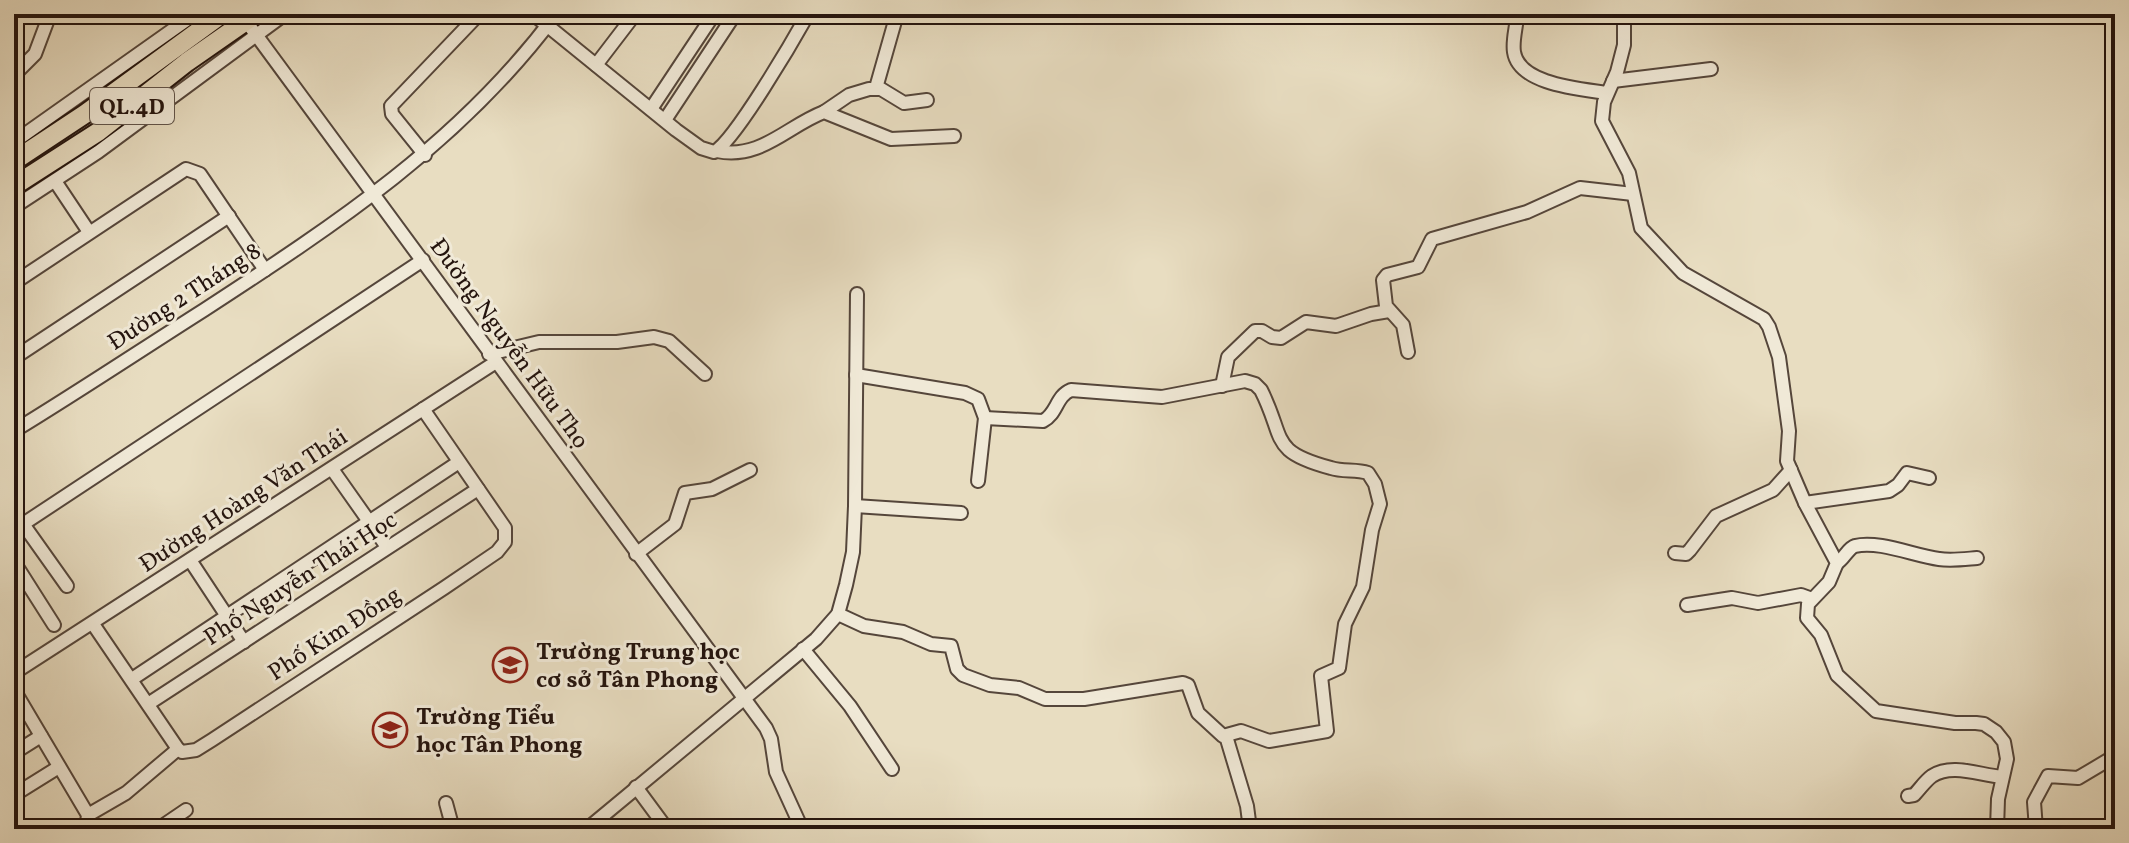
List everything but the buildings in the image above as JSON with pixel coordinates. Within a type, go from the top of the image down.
[{"type":"highway","name":"QL.4D","points":[[14,161],[95,107],[222,14]]},
{"type":"highway","name":"QL.4D","points":[[14,186],[98,132],[187,62],[250,21]]},
{"type":"street","points":[[14,75],[35,54],[50,14]]},
{"type":"street","name":"QL.4D","points":[[14,142],[195,14]]},
{"type":"street","name":"QL.4D","points":[[14,207],[55,181],[250,21],[285,14]]},
{"type":"street","points":[[425,155],[392,114],[391,106],[479,14]]},
{"type":"street","points":[[533,14],[665,120],[712,151],[738,153],[765,147],[849,95],[876,88],[904,103],[927,100]]},
{"type":"street","name":"Đường 2 Tháng 8","points":[[14,431],[265,270],[425,155],[500,83],[556,14]]},
{"type":"street","points":[[596,65],[635,14]]},
{"type":"street","points":[[651,109],[714,14]]},
{"type":"street","points":[[665,120],[735,14]]},
{"type":"street","points":[[712,151],[737,126],[808,14]]},
{"type":"street","points":[[876,88],[897,14]]},
{"type":"street","points":[[1517,14],[1513,50],[1522,65],[1553,84],[1610,87],[1711,69]]},
{"type":"street","points":[[1624,14],[1624,45],[1602,121],[1629,173],[1639,222],[1643,232],[1677,269],[1764,319],[1769,327],[1779,357],[1789,431],[1786,452],[1791,470],[1837,563]]},
{"type":"street","name":"Đường Nguyễn Hữu Thọ","points":[[250,21],[492,358],[770,735],[776,772],[802,829]]},
{"type":"street","points":[[824,112],[891,139],[954,136]]},
{"type":"street","points":[[14,283],[186,169],[200,174],[265,270]]},
{"type":"street","points":[[55,181],[89,232]]},
{"type":"street","points":[[1389,311],[1384,277],[1418,267],[1428,244],[1436,237],[1506,219],[1580,188],[1633,194]]},
{"type":"street","points":[[14,358],[229,216]]},
{"type":"street","points":[[67,586],[19,527],[423,260]]},
{"type":"street","points":[[587,829],[803,649],[838,614],[849,573],[855,506],[857,294]]},
{"type":"street","points":[[1222,386],[1228,357],[1255,331],[1281,338],[1306,322],[1336,326],[1389,311],[1398,316],[1403,325],[1408,352]]},
{"type":"street","name":"Đường Hoàng Văn Thái","points":[[14,673],[332,469],[423,409],[492,358],[539,342],[617,342],[654,337],[669,341],[705,374]]},
{"type":"street","points":[[856,375],[965,393],[982,403],[985,418],[978,481]]},
{"type":"street","points":[[838,614],[864,626],[903,632],[931,644],[951,646],[957,669],[963,675],[990,685],[1019,688],[1045,699],[1084,699],[1186,683],[1198,713],[1217,733],[1226,736],[1241,731],[1269,741],[1327,731],[1321,676],[1339,668],[1345,624],[1363,587],[1372,530],[1380,504],[1375,484],[1368,473],[1327,467],[1294,456],[1287,450],[1264,396],[1255,384],[1240,381],[1162,397],[1071,390],[1063,394],[1050,417],[1043,421],[985,418]]},
{"type":"street","points":[[423,409],[478,489]]},
{"type":"street","name":"Phố Nguyễn Thái Học","points":[[132,679],[459,462]]},
{"type":"street","points":[[332,469],[387,547]]},
{"type":"street","points":[[636,554],[675,524],[685,493],[712,489],[750,470]]},
{"type":"street","points":[[1675,553],[1686,554],[1716,516],[1773,490],[1791,470]]},
{"type":"street","points":[[1805,503],[1889,491],[1907,473],[1929,478]]},
{"type":"street","name":"Phố Nguyễn Thái Học","points":[[148,704],[478,489]]},
{"type":"street","name":"Phố Kim Đồng","points":[[87,823],[180,751],[196,750],[212,740],[497,552],[505,542],[505,528],[478,489]]},
{"type":"street","points":[[855,506],[961,513]]},
{"type":"street","points":[[1977,558],[1942,560],[1895,548],[1858,546],[1837,563],[1829,582],[1805,610],[1807,618],[1821,635],[1841,680],[1858,691],[1876,711],[1984,724],[1996,732],[2006,749],[2007,759],[2002,777],[1997,829]]},
{"type":"street","points":[[190,560],[244,642]]},
{"type":"street","points":[[14,562],[54,625]]},
{"type":"street","points":[[1687,605],[1732,598],[1758,603],[1801,595],[1812,599]]},
{"type":"street","points":[[93,624],[180,751]]},
{"type":"street","points":[[803,649],[845,700],[892,769]]},
{"type":"street","points":[[14,690],[87,823]]},
{"type":"street","points":[[14,753],[41,736]]},
{"type":"street","points":[[1226,736],[1247,806],[1250,829]]},
{"type":"street","points":[[2036,829],[2032,811],[2034,802],[2048,776],[2078,778],[2115,756]]},
{"type":"street","points":[[14,795],[59,767]]},
{"type":"street","points":[[1908,796],[1914,795],[1933,776],[1951,768],[2002,777]]},
{"type":"street","points":[[636,787],[667,829]]},
{"type":"street","points":[[446,803],[453,829]]},
{"type":"street","points":[[158,829],[186,810]]},
{"type":"place","name":"Trường Trung học cơ sở Tân Phong","points":[[510,665]]},
{"type":"place","name":"Trường Tiểu học Tân Phong","points":[[390,730]]}]
